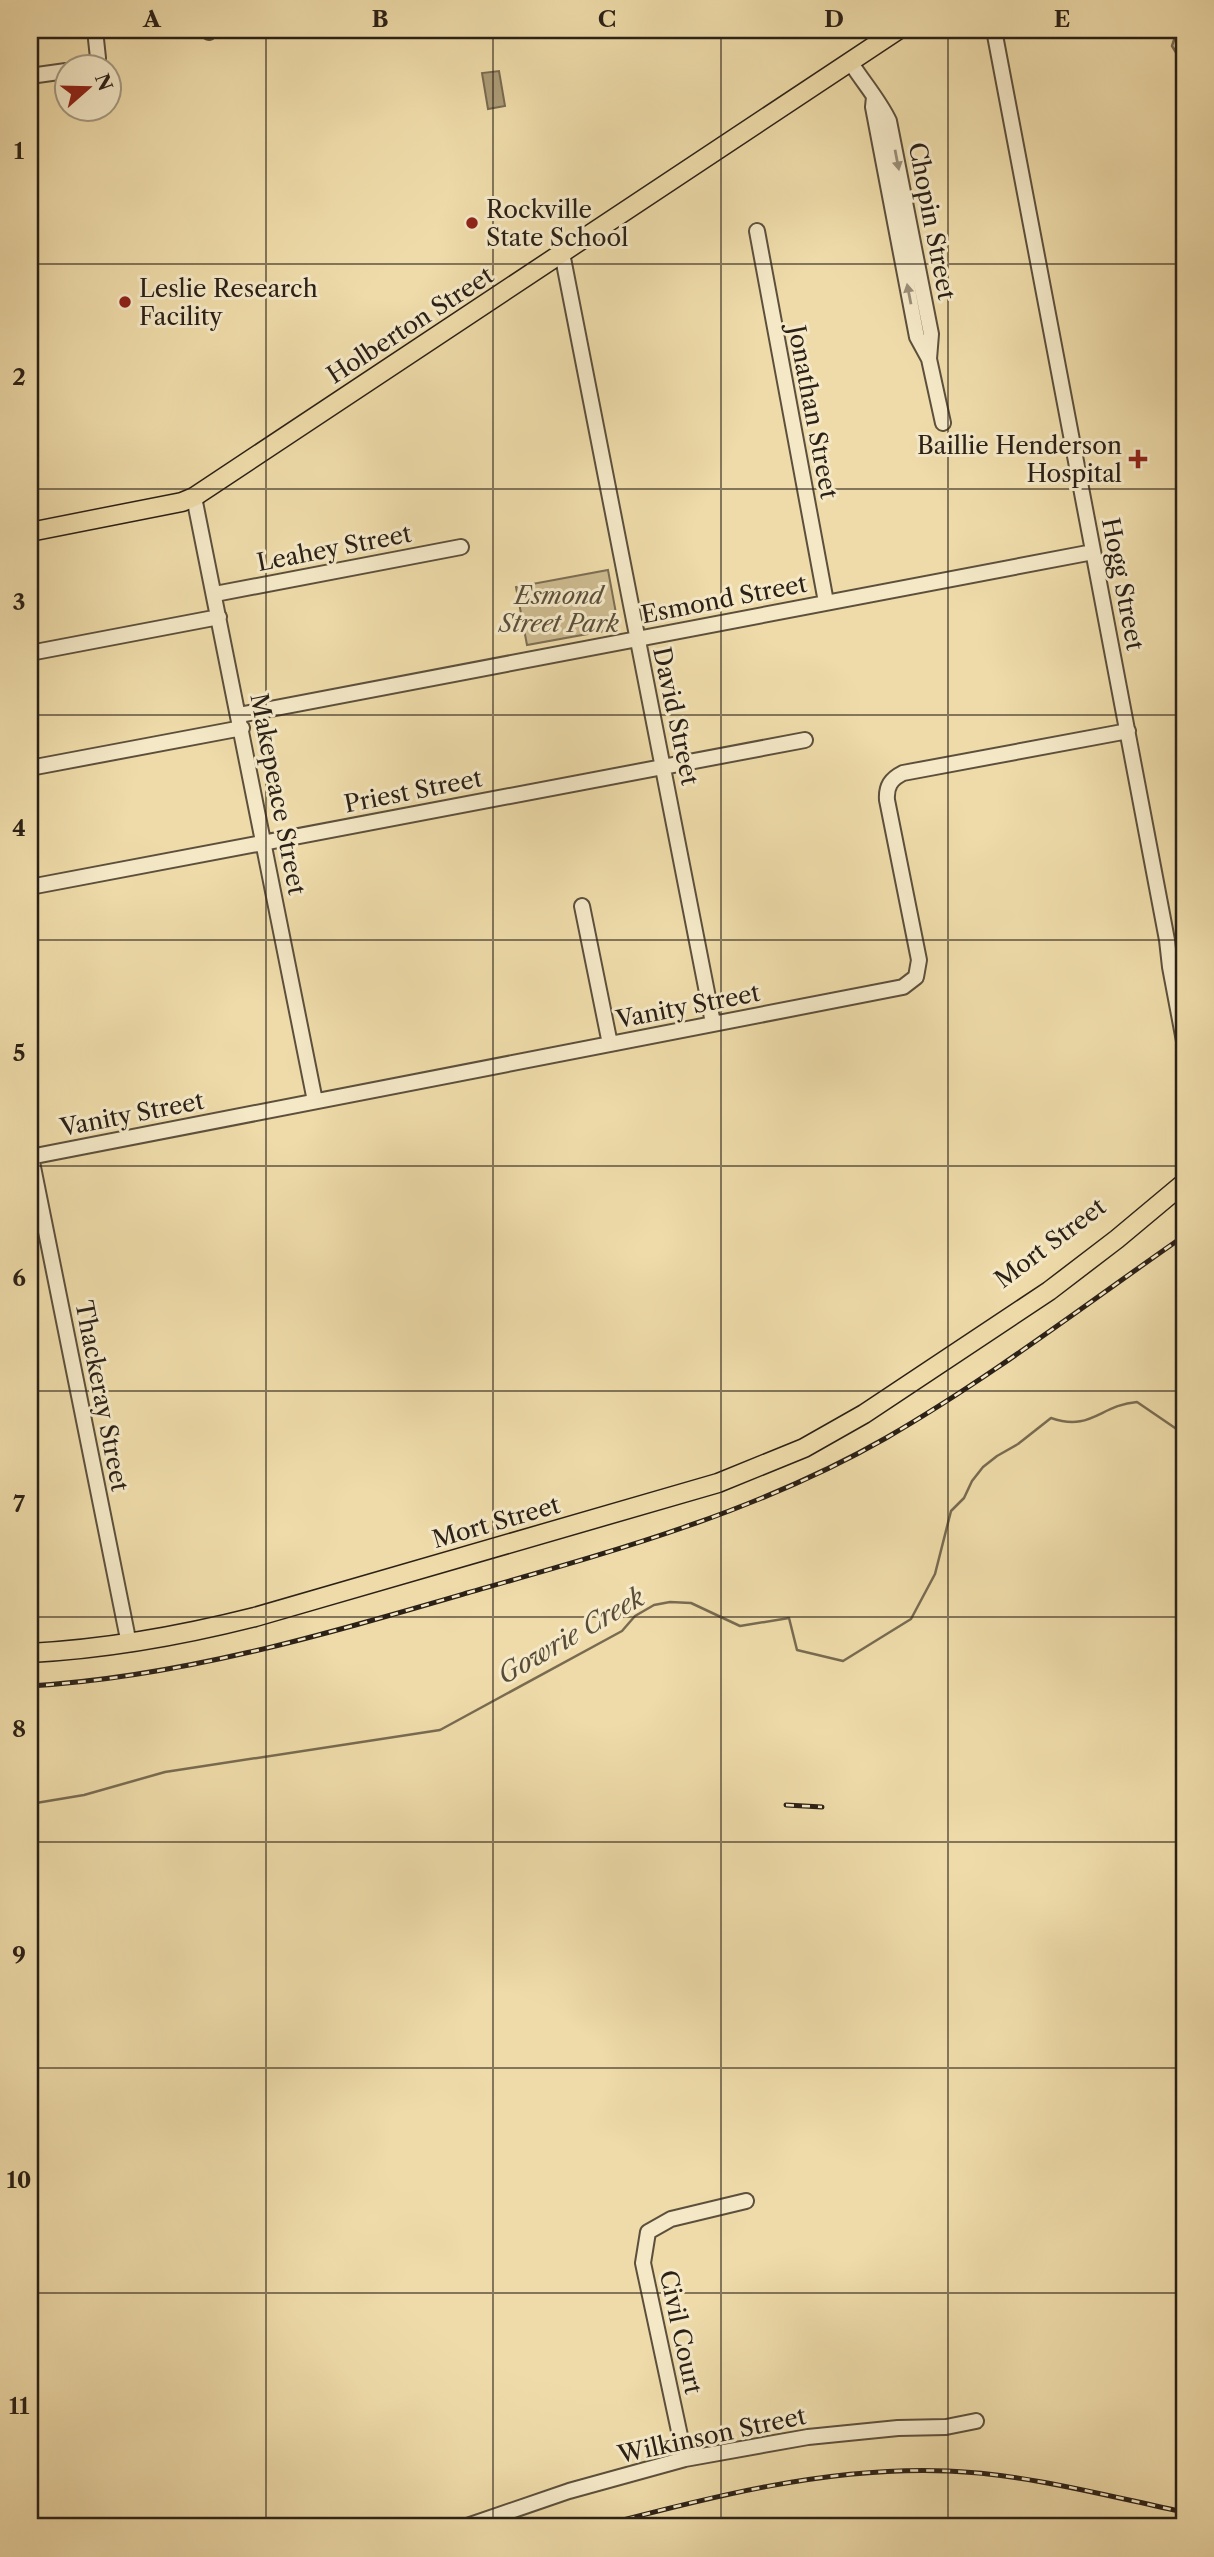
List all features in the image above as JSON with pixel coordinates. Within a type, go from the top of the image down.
[{"type":"main road","name":"Holberton Street","points":[[30,532],[182,502],[194,497],[898,30]]},
{"type":"main road","name":"Mort Street","points":[[947,1358],[986,1322],[1102,1237],[1184,1168]]},
{"type":"main road","name":"Mort Street","points":[[30,1653],[77,1651],[129,1644],[255,1617],[719,1483],[762,1467],[837,1430],[947,1358],[970,1346],[1058,1284],[1184,1183]]},
{"type":"street","points":[[94,30],[97,52]]},
{"type":"street","name":"Hogg Street","points":[[994,30],[1184,1041]]},
{"type":"street","name":"Chopin Street","points":[[850,63],[874,97],[873,107],[917,337],[929,359],[943,423]]},
{"type":"street","points":[[30,76],[52,73]]},
{"type":"street","name":"Jonathan Street","points":[[757,230],[826,602]]},
{"type":"street","name":"David Street","points":[[562,253],[713,1023]]},
{"type":"street","name":"Makepeace Street","points":[[194,497],[315,1101]]},
{"type":"street","name":"Leahey Street","points":[[215,594],[461,547]]},
{"type":"street","name":"Esmond Street","points":[[30,768],[637,639],[1093,552]]},
{"type":"street","points":[[30,653],[219,617]]},
{"type":"street","name":"Vanity Street","points":[[30,1157],[903,987],[916,977],[919,960],[887,800],[886,791],[891,779],[903,773],[1128,732]]},
{"type":"street","name":"Priest Street","points":[[30,887],[805,740]]},
{"type":"street","points":[[582,906],[610,1045]]},
{"type":"street","name":"Hogg Street","points":[[1167,940],[1184,985]]},
{"type":"street","name":"Thackeray Street","points":[[30,1157],[129,1644]]},
{"type":"street","name":"Civil Court","points":[[685,2459],[643,2263],[648,2232],[671,2219],[746,2201]]},
{"type":"street","name":"Wilkinson Street","points":[[464,2527],[569,2491],[685,2459],[808,2437],[898,2428],[946,2427],[976,2421]]},
{"type":"green space","name":"Esmond Street Park","points":[[608,570],[618,624],[615,629],[527,645],[516,587]]},
{"type":"shaded area","points":[[499,71],[505,106],[488,109],[482,73]]},
{"type":"waterway","points":[[1183,30],[1175,37],[1172,46],[1184,65]]},
{"type":"waterway","name":"Gowrie Creek","points":[[30,1804],[84,1795],[165,1772],[440,1730],[622,1631],[635,1616],[654,1605],[670,1602],[691,1603],[740,1626],[789,1618],[797,1650],[843,1661],[911,1619],[935,1574],[951,1511],[964,1498],[983,1467],[1051,1418],[1076,1422],[1124,1404],[1137,1402],[1178,1430],[1184,1431]]},
{"type":"railway","points":[[30,1686],[141,1674],[305,1639],[628,1546],[734,1509],[836,1465],[925,1415],[1000,1366],[1184,1236]]},
{"type":"railway","points":[[786,1805],[822,1807]]},
{"type":"railway","points":[[596,2527],[770,2486],[859,2473],[903,2471],[948,2471],[1007,2476],[1184,2512]]},
{"type":"place","name":"Rockville State School","points":[[472,223]]},
{"type":"place","name":"Leslie Research Facility","points":[[125,302]]},
{"type":"place","name":"Baillie Henderson Hospital","points":[[1138,459]]}]
